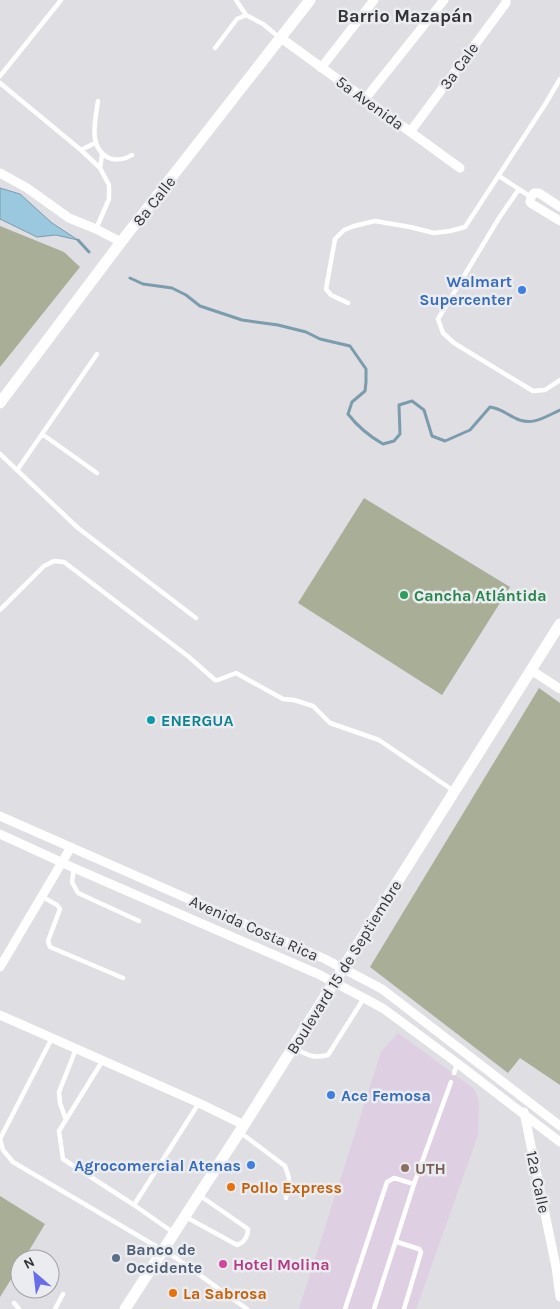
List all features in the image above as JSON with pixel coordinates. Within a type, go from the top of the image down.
[{"type":"street","name":"8a Calle","points":[[0,402],[121,242],[310,0]]},
{"type":"street","points":[[321,68],[374,0]]},
{"type":"street","points":[[365,100],[444,0]]},
{"type":"street","name":"3a Cale","points":[[410,132],[506,3],[506,0]]},
{"type":"street","name":"5a Avenida","points":[[281,38],[460,168]]},
{"type":"street","points":[[0,173],[27,188],[68,218],[96,229],[121,242]]},
{"type":"street","points":[[560,207],[539,193],[534,193],[530,196],[532,204],[560,221]]},
{"type":"street","name":"Boulevard 15 de Septiembre","points":[[125,1309],[186,1217],[560,624]]},
{"type":"street","points":[[530,670],[560,689]]},
{"type":"street","name":"Avenida Costa Rica","points":[[0,816],[343,968],[382,989],[560,1126]]},
{"type":"street","name":"Avenida Costa Rica","points":[[0,834],[334,982],[364,998],[384,1009],[458,1063],[560,1142]]},
{"type":"street","points":[[0,966],[71,847]]},
{"type":"street","points":[[0,1015],[199,1103],[242,1128]]},
{"type":"street","name":"12a Calle","points":[[524,1097],[524,1114],[556,1267],[560,1296]]},
{"type":"lane","points":[[0,76],[61,0]]},
{"type":"lane","points":[[236,0],[246,15],[263,24],[281,38]]},
{"type":"lane","points":[[215,48],[237,19],[246,15]]},
{"type":"lane","points":[[348,303],[331,295],[326,289],[336,239],[344,230],[375,221],[434,233],[465,227],[560,79]]},
{"type":"lane","points":[[0,83],[100,168],[109,186],[109,198],[96,229]]},
{"type":"lane","points":[[98,101],[95,143],[102,155],[113,160],[128,158],[132,155]]},
{"type":"lane","points":[[81,150],[95,143]]},
{"type":"lane","points":[[100,168],[102,155]]},
{"type":"lane","points":[[499,176],[530,196]]},
{"type":"lane","points":[[519,189],[499,218],[438,319],[443,333],[454,343],[532,391],[545,390],[560,380]]},
{"type":"lane","points":[[18,469],[97,354]]},
{"type":"lane","points":[[42,434],[97,473]]},
{"type":"lane","points":[[0,454],[18,469],[78,528],[196,618]]},
{"type":"lane","points":[[0,610],[44,566],[54,561],[64,562],[181,651],[215,680],[236,673],[283,699],[294,700],[312,706],[330,723],[380,740],[455,792]]},
{"type":"lane","points":[[74,868],[72,882],[78,893],[139,921]]},
{"type":"lane","points":[[41,896],[57,905],[60,909],[48,941],[50,947],[123,978]]},
{"type":"lane","points":[[293,1047],[312,1057],[328,1055],[364,998]]},
{"type":"lane","points":[[52,1038],[0,1139],[3,1150],[13,1162],[164,1251],[247,1309]]},
{"type":"lane","points":[[66,1120],[60,1103],[59,1092],[76,1048]]},
{"type":"lane","points":[[103,1060],[59,1131],[64,1158],[175,1233]]},
{"type":"lane","points":[[454,1073],[458,1063]]},
{"type":"lane","points":[[374,1309],[414,1184],[451,1082]]},
{"type":"lane","points":[[134,1204],[199,1103]]},
{"type":"lane","points":[[242,1128],[285,1166],[289,1178],[286,1198]]},
{"type":"lane","points":[[345,1309],[387,1182],[394,1178],[414,1184]]},
{"type":"lane","points":[[186,1217],[237,1245],[242,1243],[248,1234],[248,1229],[199,1195]]},
{"type":"lane","points":[[397,1242],[419,1249],[422,1252],[404,1309]]},
{"type":"lane","points":[[55,1309],[63,1294]]},
{"type":"lane","points":[[14,1303],[19,1309]]},
{"type":"shaded area","name":"UTH","points":[[398,1033],[474,1089],[479,1102],[478,1135],[416,1309],[299,1309],[381,1052]]},
{"type":"green space","points":[[0,226],[64,252],[80,267],[0,367]]},
{"type":"green space","name":"Cancha Atlántida","points":[[364,498],[510,587],[442,695],[298,603]]},
{"type":"green space","points":[[539,688],[560,703],[560,1085],[520,1058],[508,1073],[370,967]]},
{"type":"green space","points":[[0,1196],[45,1224],[30,1249],[10,1249],[10,1281],[0,1297]]},
{"type":"water","points":[[0,188],[20,194],[52,223],[78,240],[56,235],[37,237],[0,219]]},
{"type":"waterway","points":[[78,240],[89,252]]},
{"type":"waterway","points":[[130,278],[143,284],[172,288],[186,295],[200,306],[242,320],[278,325],[306,332],[320,339],[350,346],[366,369],[366,382],[365,391],[352,402],[348,414],[364,431],[383,444],[394,441],[400,434],[399,405],[412,401],[424,410],[432,436],[445,441],[470,430],[490,407],[527,422],[538,420],[560,410]]},
{"type":"place","name":"Walmart Supercenter","points":[[522,290]]},
{"type":"place","name":"Cancha Atlántida","points":[[404,595]]},
{"type":"place","name":"ENERGUA","points":[[151,720]]},
{"type":"place","name":"Ace Femosa","points":[[331,1095]]},
{"type":"place","name":"Agrocomercial Atenas","points":[[251,1165]]},
{"type":"place","name":"UTH","points":[[405,1168]]},
{"type":"place","name":"Pollo Express","points":[[231,1187]]},
{"type":"place","name":"Banco de Occidente","points":[[116,1258]]},
{"type":"place","name":"Hotel Molina","points":[[223,1264]]},
{"type":"place","name":"La Sabrosa","points":[[173,1293]]},
{"type":"district","name":"Barrio Mazapán","points":[[405,16]]}]
